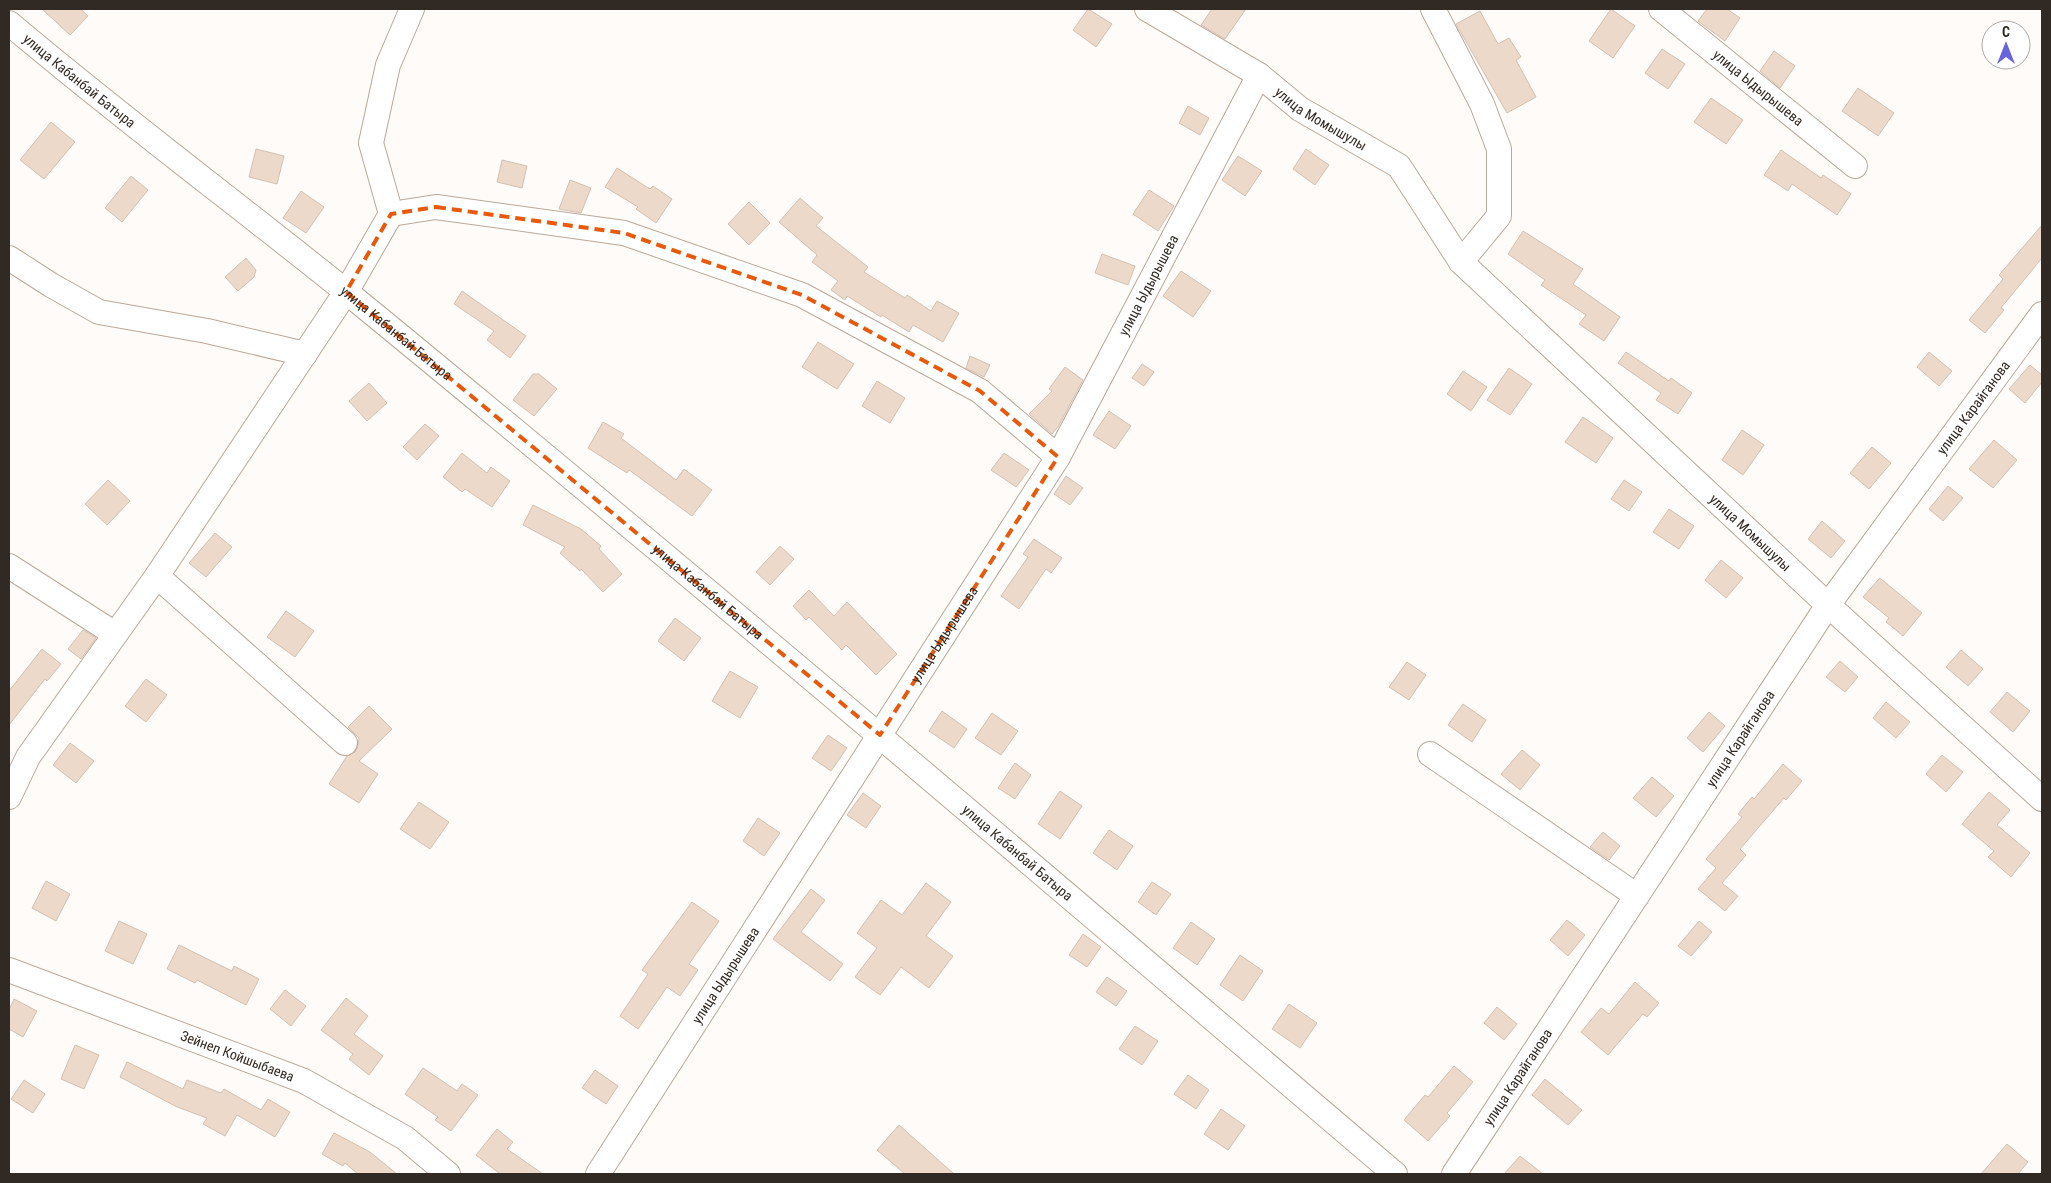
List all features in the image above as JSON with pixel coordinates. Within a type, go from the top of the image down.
[{"type":"street","points":[[9,797],[28,757],[157,576],[346,292],[391,214],[371,143],[388,65],[412,9]]},
{"type":"street","name":"улица Момышулы","points":[[1147,9],[1259,75],[1300,109],[1398,166],[1461,262],[1828,605],[2042,799]]},
{"type":"street","points":[[1433,9],[1482,104],[1499,150],[1499,216],[1461,262]]},
{"type":"street","name":"улица Ыдырышева","points":[[1660,9],[1856,166]]},
{"type":"street","name":"улица Кабанбай Батыра","points":[[9,23],[69,74],[346,292],[880,735],[1395,1174]]},
{"type":"street","name":"улица Ыдырышева","points":[[598,1174],[1058,457],[1259,75]]},
{"type":"street","points":[[391,214],[436,207],[624,233],[802,295],[980,391],[1058,457]]},
{"type":"street","points":[[9,258],[51,286],[99,312],[206,331],[305,354]]},
{"type":"street","name":"улица Карайганова","points":[[1454,1174],[1828,605],[2042,314]]},
{"type":"street","points":[[9,566],[115,634]]},
{"type":"street","points":[[157,576],[345,744]]},
{"type":"street","points":[[1430,754],[1637,896]]},
{"type":"street","name":"Зейнеп Койшыбаева","points":[[9,970],[304,1081],[405,1138],[448,1174]]},
{"type":"highlighted area","points":[[436,207],[624,233],[802,295],[980,391],[1058,457],[880,735],[346,292],[391,214]]},
{"type":"building","points":[[42,9],[81,9],[88,16],[70,35]]},
{"type":"building","points":[[1088,9],[1112,24],[1096,47],[1073,30]]},
{"type":"building","points":[[1212,9],[1246,9],[1225,39],[1201,25]]},
{"type":"building","points":[[1611,9],[1635,26],[1613,58],[1589,41]]},
{"type":"building","points":[[1707,9],[1727,9],[1740,18],[1725,41],[1698,21]]},
{"type":"building","points":[[1480,11],[1498,44],[1509,38],[1521,57],[1516,60],[1536,97],[1507,113],[1456,24]]},
{"type":"building","points":[[1662,49],[1685,64],[1668,89],[1645,73]]},
{"type":"building","points":[[1774,51],[1795,66],[1780,88],[1760,71]]},
{"type":"building","points":[[1858,88],[1894,113],[1878,136],[1842,111]]},
{"type":"building","points":[[1711,98],[1743,120],[1726,144],[1694,122]]},
{"type":"building","points":[[1188,106],[1209,118],[1200,135],[1179,123]]},
{"type":"building","points":[[51,122],[75,142],[44,179],[20,160]]},
{"type":"building","points":[[256,149],[284,156],[277,184],[249,177]]},
{"type":"building","points":[[1306,149],[1329,165],[1315,185],[1293,169]]},
{"type":"building","points":[[1781,150],[1821,178],[1823,175],[1851,194],[1837,215],[1792,184],[1788,191],[1764,175]]},
{"type":"building","points":[[1238,156],[1262,171],[1245,196],[1222,180]]},
{"type":"building","points":[[502,160],[527,166],[522,188],[497,182]]},
{"type":"building","points":[[617,168],[650,189],[653,186],[672,199],[656,223],[636,209],[638,207],[605,187]]},
{"type":"building","points":[[131,176],[148,190],[122,222],[105,208]]},
{"type":"building","points":[[570,180],[591,188],[581,213],[559,209]]},
{"type":"building","points":[[1149,190],[1174,206],[1158,231],[1133,214]]},
{"type":"building","points":[[301,191],[324,207],[306,233],[283,218]]},
{"type":"building","points":[[800,198],[823,218],[816,226],[868,267],[864,272],[905,298],[907,295],[931,311],[937,301],[959,313],[943,342],[913,325],[909,332],[847,296],[845,300],[831,290],[838,281],[812,262],[817,255],[779,222]]},
{"type":"building","points":[[749,202],[770,223],[749,245],[728,224]]},
{"type":"building","points":[[2042,225],[2042,258],[2001,308],[2004,310],[1985,333],[1969,320],[2003,279],[1999,275]]},
{"type":"building","points":[[1523,231],[1583,269],[1573,284],[1620,317],[1604,341],[1579,324],[1586,315],[1541,285],[1545,280],[1508,254]]},
{"type":"building","points":[[1102,254],[1135,266],[1128,285],[1095,273]]},
{"type":"building","points":[[246,258],[256,270],[254,277],[238,291],[225,277]]},
{"type":"building","points":[[1181,271],[1211,291],[1193,317],[1163,296]]},
{"type":"building","points":[[462,291],[526,336],[510,358],[487,340],[494,331],[454,304]]},
{"type":"building","points":[[818,342],[854,364],[837,389],[802,367]]},
{"type":"building","points":[[1626,352],[1669,381],[1671,378],[1692,393],[1678,414],[1656,400],[1661,393],[1618,363]]},
{"type":"building","points":[[1929,352],[1952,371],[1939,386],[1917,367]]},
{"type":"building","points":[[970,356],[990,365],[984,377],[966,368]]},
{"type":"building","points":[[1142,364],[1154,372],[1144,386],[1132,378]]},
{"type":"building","points":[[2030,365],[2042,375],[2042,382],[2025,403],[2009,389]]},
{"type":"building","points":[[1065,367],[1083,380],[1058,427],[1052,434],[1029,414],[1052,391],[1049,389]]},
{"type":"building","points":[[1509,368],[1532,384],[1510,415],[1487,400]]},
{"type":"building","points":[[1463,371],[1487,387],[1471,411],[1447,394]]},
{"type":"building","points":[[533,374],[539,374],[557,389],[534,416],[513,400]]},
{"type":"building","points":[[877,381],[905,398],[890,423],[862,406]]},
{"type":"building","points":[[369,383],[387,403],[367,421],[349,401]]},
{"type":"building","points":[[1109,411],[1131,426],[1115,449],[1093,435]]},
{"type":"building","points":[[1583,417],[1613,438],[1596,463],[1565,442]]},
{"type":"building","points":[[603,422],[624,434],[621,438],[676,480],[684,469],[712,490],[692,516],[629,470],[627,473],[588,448]]},
{"type":"building","points":[[425,424],[439,436],[417,460],[403,447]]},
{"type":"building","points":[[1742,430],[1764,445],[1743,475],[1722,460]]},
{"type":"building","points":[[1994,440],[2017,460],[1993,488],[1969,469]]},
{"type":"building","points":[[1872,447],[1891,463],[1869,489],[1850,473]]},
{"type":"building","points":[[462,453],[487,473],[491,467],[510,481],[492,507],[465,489],[462,492],[443,477]]},
{"type":"building","points":[[1004,453],[1029,470],[1016,487],[991,470]]},
{"type":"building","points":[[1066,476],[1083,488],[1070,505],[1054,494]]},
{"type":"building","points":[[108,480],[130,501],[107,525],[85,504]]},
{"type":"building","points":[[1624,480],[1642,492],[1629,511],[1611,499]]},
{"type":"building","points":[[1948,486],[1963,498],[1943,521],[1929,509]]},
{"type":"building","points":[[533,505],[581,529],[601,546],[599,549],[622,574],[603,592],[581,569],[580,571],[560,553],[565,547],[523,525]]},
{"type":"building","points":[[1669,509],[1694,526],[1679,549],[1653,532]]},
{"type":"building","points":[[1822,521],[1845,541],[1831,558],[1808,539]]},
{"type":"building","points":[[215,533],[232,547],[206,577],[189,563]]},
{"type":"building","points":[[1034,539],[1062,558],[1051,573],[1046,569],[1019,609],[1001,596],[1028,557],[1023,554]]},
{"type":"building","points":[[780,546],[794,559],[770,585],[756,572]]},
{"type":"building","points":[[1721,560],[1743,578],[1726,598],[1705,580]]},
{"type":"building","points":[[1880,578],[1922,613],[1903,636],[1886,622],[1889,618],[1863,597]]},
{"type":"building","points":[[809,590],[834,616],[847,602],[897,654],[876,675],[846,645],[842,650],[809,617],[806,620],[793,606]]},
{"type":"building","points":[[286,611],[314,631],[295,657],[267,637]]},
{"type":"building","points":[[675,618],[701,638],[684,661],[658,641]]},
{"type":"building","points":[[83,630],[96,638],[81,659],[68,649]]},
{"type":"building","points":[[42,649],[61,664],[47,681],[45,679],[9,725],[9,691]]},
{"type":"building","points":[[1961,650],[1983,669],[1968,686],[1946,667]]},
{"type":"building","points":[[1840,661],[1858,677],[1845,692],[1826,677]]},
{"type":"building","points":[[1407,662],[1426,675],[1409,700],[1389,687]]},
{"type":"building","points":[[730,671],[758,687],[740,718],[712,701]]},
{"type":"building","points":[[146,679],[167,695],[146,722],[125,706]]},
{"type":"building","points":[[2007,692],[2030,711],[2013,732],[1990,712]]},
{"type":"building","points":[[1886,702],[1910,722],[1896,738],[1873,718]]},
{"type":"building","points":[[1463,704],[1486,720],[1472,742],[1448,725]]},
{"type":"building","points":[[369,706],[392,729],[359,761],[378,774],[359,803],[329,784],[347,756],[355,752],[358,746],[359,738],[348,727]]},
{"type":"building","points":[[942,711],[967,729],[954,748],[929,731]]},
{"type":"building","points":[[1709,712],[1725,726],[1703,752],[1687,738]]},
{"type":"building","points":[[992,713],[1018,731],[1001,755],[975,738]]},
{"type":"building","points":[[828,735],[847,748],[831,771],[812,758]]},
{"type":"building","points":[[70,743],[94,761],[76,783],[53,765]]},
{"type":"building","points":[[1522,750],[1540,765],[1520,790],[1501,774]]},
{"type":"building","points":[[1942,755],[1963,772],[1946,792],[1926,774]]},
{"type":"building","points":[[1015,763],[1031,775],[1015,799],[998,788]]},
{"type":"building","points":[[1783,764],[1802,781],[1786,800],[1784,798],[1740,849],[1746,855],[1722,883],[1738,896],[1725,911],[1698,889],[1716,868],[1706,859],[1742,817],[1738,814],[1752,797],[1754,799]]},
{"type":"building","points":[[1652,777],[1674,796],[1656,817],[1633,798]]},
{"type":"building","points":[[1060,791],[1082,806],[1060,839],[1038,824]]},
{"type":"building","points":[[1989,792],[2010,810],[1997,825],[2030,853],[2011,877],[1988,857],[1994,851],[1962,824]]},
{"type":"building","points":[[863,793],[881,806],[866,828],[847,815]]},
{"type":"building","points":[[419,802],[449,822],[430,849],[400,829]]},
{"type":"building","points":[[758,818],[780,833],[764,856],[743,841]]},
{"type":"building","points":[[1109,830],[1133,846],[1117,870],[1093,853]]},
{"type":"building","points":[[1603,832],[1620,846],[1609,860],[1590,847]]},
{"type":"building","points":[[46,881],[70,894],[56,921],[32,908]]},
{"type":"building","points":[[1152,882],[1171,894],[1156,915],[1138,902]]},
{"type":"building","points":[[926,883],[951,902],[926,936],[953,956],[929,988],[901,967],[880,995],[855,977],[877,948],[857,933],[881,900],[902,915]]},
{"type":"building","points":[[811,889],[825,900],[801,932],[843,964],[830,981],[773,939]]},
{"type":"building","points":[[692,902],[719,921],[689,964],[698,970],[680,996],[667,987],[638,1029],[620,1016],[648,974],[642,970]]},
{"type":"building","points":[[1567,920],[1585,935],[1568,956],[1550,940]]},
{"type":"building","points":[[119,921],[147,934],[133,964],[105,951]]},
{"type":"building","points":[[1699,921],[1712,932],[1691,956],[1678,946]]},
{"type":"building","points":[[1191,922],[1215,939],[1197,965],[1173,948]]},
{"type":"building","points":[[1083,934],[1101,947],[1087,967],[1069,955]]},
{"type":"building","points":[[179,945],[232,971],[234,966],[259,979],[246,1005],[197,980],[195,983],[167,969]]},
{"type":"building","points":[[1240,955],[1263,971],[1243,1001],[1220,985]]},
{"type":"building","points":[[1107,977],[1127,991],[1116,1006],[1096,992]]},
{"type":"building","points":[[1635,982],[1659,1003],[1647,1017],[1643,1014],[1608,1055],[1581,1032],[1601,1008],[1609,1014]]},
{"type":"building","points":[[285,990],[306,1006],[291,1026],[270,1009]]},
{"type":"building","points":[[346,998],[368,1016],[354,1034],[383,1056],[369,1075],[349,1059],[353,1054],[321,1030]]},
{"type":"building","points":[[14,999],[37,1011],[23,1037],[9,1029],[9,1010]]},
{"type":"building","points":[[1289,1004],[1317,1023],[1300,1048],[1272,1029]]},
{"type":"building","points":[[1497,1007],[1517,1024],[1504,1040],[1484,1023]]},
{"type":"building","points":[[1135,1026],[1158,1041],[1142,1065],[1119,1049]]},
{"type":"building","points":[[75,1045],[99,1055],[84,1089],[61,1079]]},
{"type":"building","points":[[127,1062],[183,1089],[187,1080],[221,1093],[224,1089],[261,1110],[268,1099],[290,1112],[275,1137],[237,1115],[225,1136],[203,1124],[207,1118],[177,1107],[120,1077]]},
{"type":"building","points":[[1454,1066],[1473,1082],[1447,1113],[1450,1116],[1428,1141],[1404,1120],[1425,1095],[1428,1097]]},
{"type":"building","points":[[423,1068],[457,1091],[462,1084],[478,1095],[451,1131],[435,1120],[438,1117],[405,1094]]},
{"type":"building","points":[[595,1070],[618,1086],[606,1104],[582,1088]]},
{"type":"building","points":[[1188,1075],[1209,1090],[1196,1109],[1174,1094]]},
{"type":"building","points":[[1545,1079],[1582,1110],[1568,1125],[1532,1095]]},
{"type":"building","points":[[24,1080],[45,1094],[33,1113],[11,1099]]},
{"type":"building","points":[[1221,1109],[1245,1126],[1228,1150],[1204,1134]]},
{"type":"building","points":[[899,1125],[954,1174],[905,1174],[877,1150]]},
{"type":"building","points":[[497,1129],[513,1142],[507,1149],[543,1174],[500,1174],[476,1155]]},
{"type":"building","points":[[334,1133],[370,1152],[397,1174],[358,1174],[345,1163],[343,1166],[322,1154]]},
{"type":"building","points":[[2007,1144],[2028,1162],[2018,1174],[1981,1174]]},
{"type":"building","points":[[1520,1156],[1543,1174],[1504,1174]]}]
